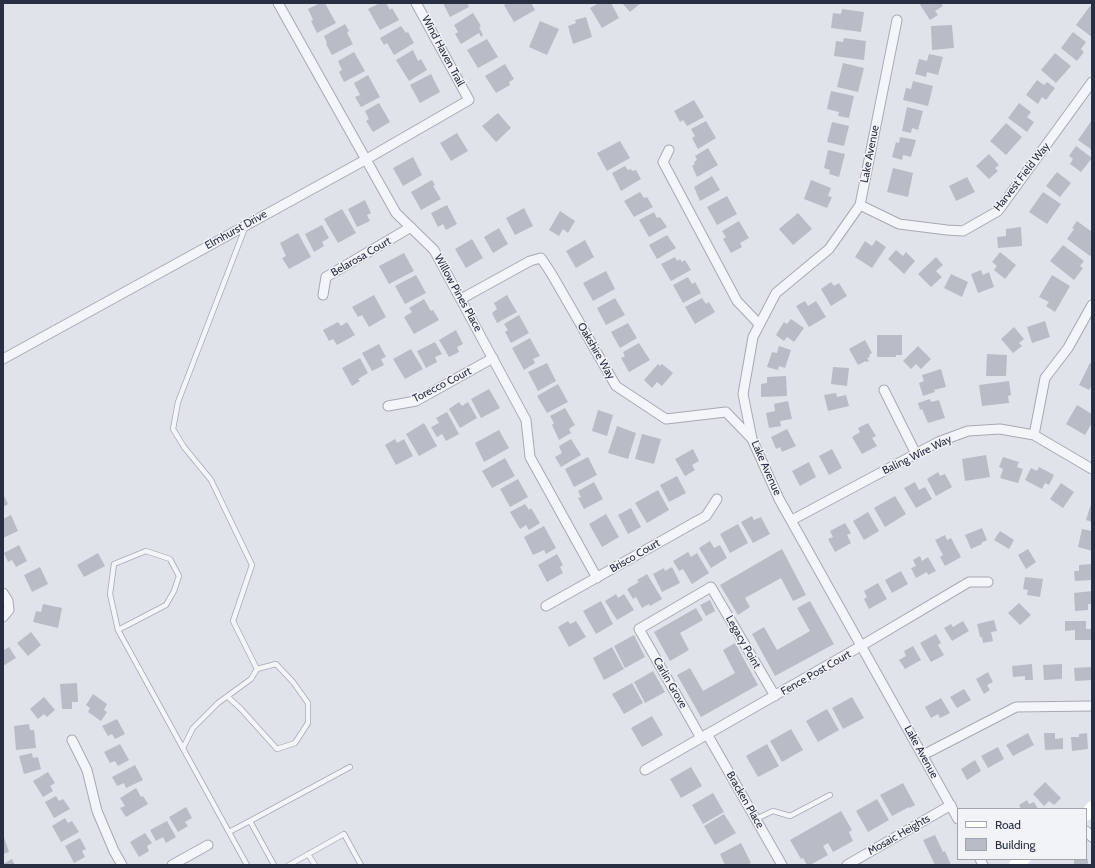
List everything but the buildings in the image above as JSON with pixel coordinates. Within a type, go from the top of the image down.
[{"type":"street","name":"Willow Pines Place","points":[[278,3],[396,213],[434,250],[526,420],[530,457],[597,578]]},
{"type":"street","name":"Wind Haven Trail","points":[[416,3],[469,100]]},
{"type":"street","name":"Lake Avenue","points":[[897,20],[860,205],[829,249],[776,293],[753,337],[743,394],[752,439],[779,499],[957,817]]},
{"type":"street","name":"Harvest Field Way","points":[[860,205],[899,224],[963,231],[998,211],[1092,82]]},
{"type":"street","name":"Elmhurst Drive","points":[[3,359],[365,160],[469,100]]},
{"type":"street","points":[[669,150],[663,162],[736,301],[759,324]]},
{"type":"street","name":"Belarosa Court","points":[[323,295],[326,277],[411,227]]},
{"type":"street","name":"Oakshire Way","points":[[461,299],[530,261],[541,258],[616,386],[666,419],[726,412],[752,439]]},
{"type":"street","points":[[1034,435],[1045,378],[1068,348],[1092,305]]},
{"type":"street","name":"Torecco Court","points":[[388,406],[416,401],[493,358]]},
{"type":"street","points":[[884,390],[916,454]]},
{"type":"street","name":"Baling Wire Way","points":[[792,520],[938,442],[968,431],[1000,429],[1034,435],[1092,469]]},
{"type":"street","name":"Brisco Court","points":[[546,606],[706,516],[717,499]]},
{"type":"street","name":"Fence Post Court","points":[[645,770],[862,646],[969,582],[988,582]]},
{"type":"street","name":"Carlin Grove","points":[[704,736],[639,629],[711,587]]},
{"type":"street","name":"Legacy Point","points":[[711,587],[775,696]]},
{"type":"street","points":[[3,593],[8,601],[9,610],[3,617]]},
{"type":"street","points":[[923,755],[1016,707],[1092,706]]},
{"type":"street","name":"Bracken Place","points":[[704,736],[756,819],[782,865]]},
{"type":"street","points":[[72,740],[87,770],[96,811],[122,865]]},
{"type":"street","name":"Mosaic Heights","points":[[847,865],[951,805]]},
{"type":"street","points":[[172,865],[208,845]]},
{"type":"lane","points":[[247,224],[178,402],[173,429],[184,447],[211,480],[252,565],[234,622],[257,669]]},
{"type":"lane","points":[[118,630],[166,605],[179,576],[170,559],[146,552],[114,564],[110,594],[118,630],[247,865]]},
{"type":"lane","points":[[183,748],[193,728],[218,704],[228,696],[251,680],[257,669],[276,664],[293,682],[308,703],[308,723],[295,743],[277,749],[228,696]]},
{"type":"lane","points":[[229,832],[350,767]]},
{"type":"lane","points":[[756,819],[773,811],[790,816],[830,795]]},
{"type":"lane","points":[[250,821],[274,865]]},
{"type":"lane","points":[[289,865],[344,834],[361,865]]},
{"type":"lane","points":[[308,854],[315,865]]}]
